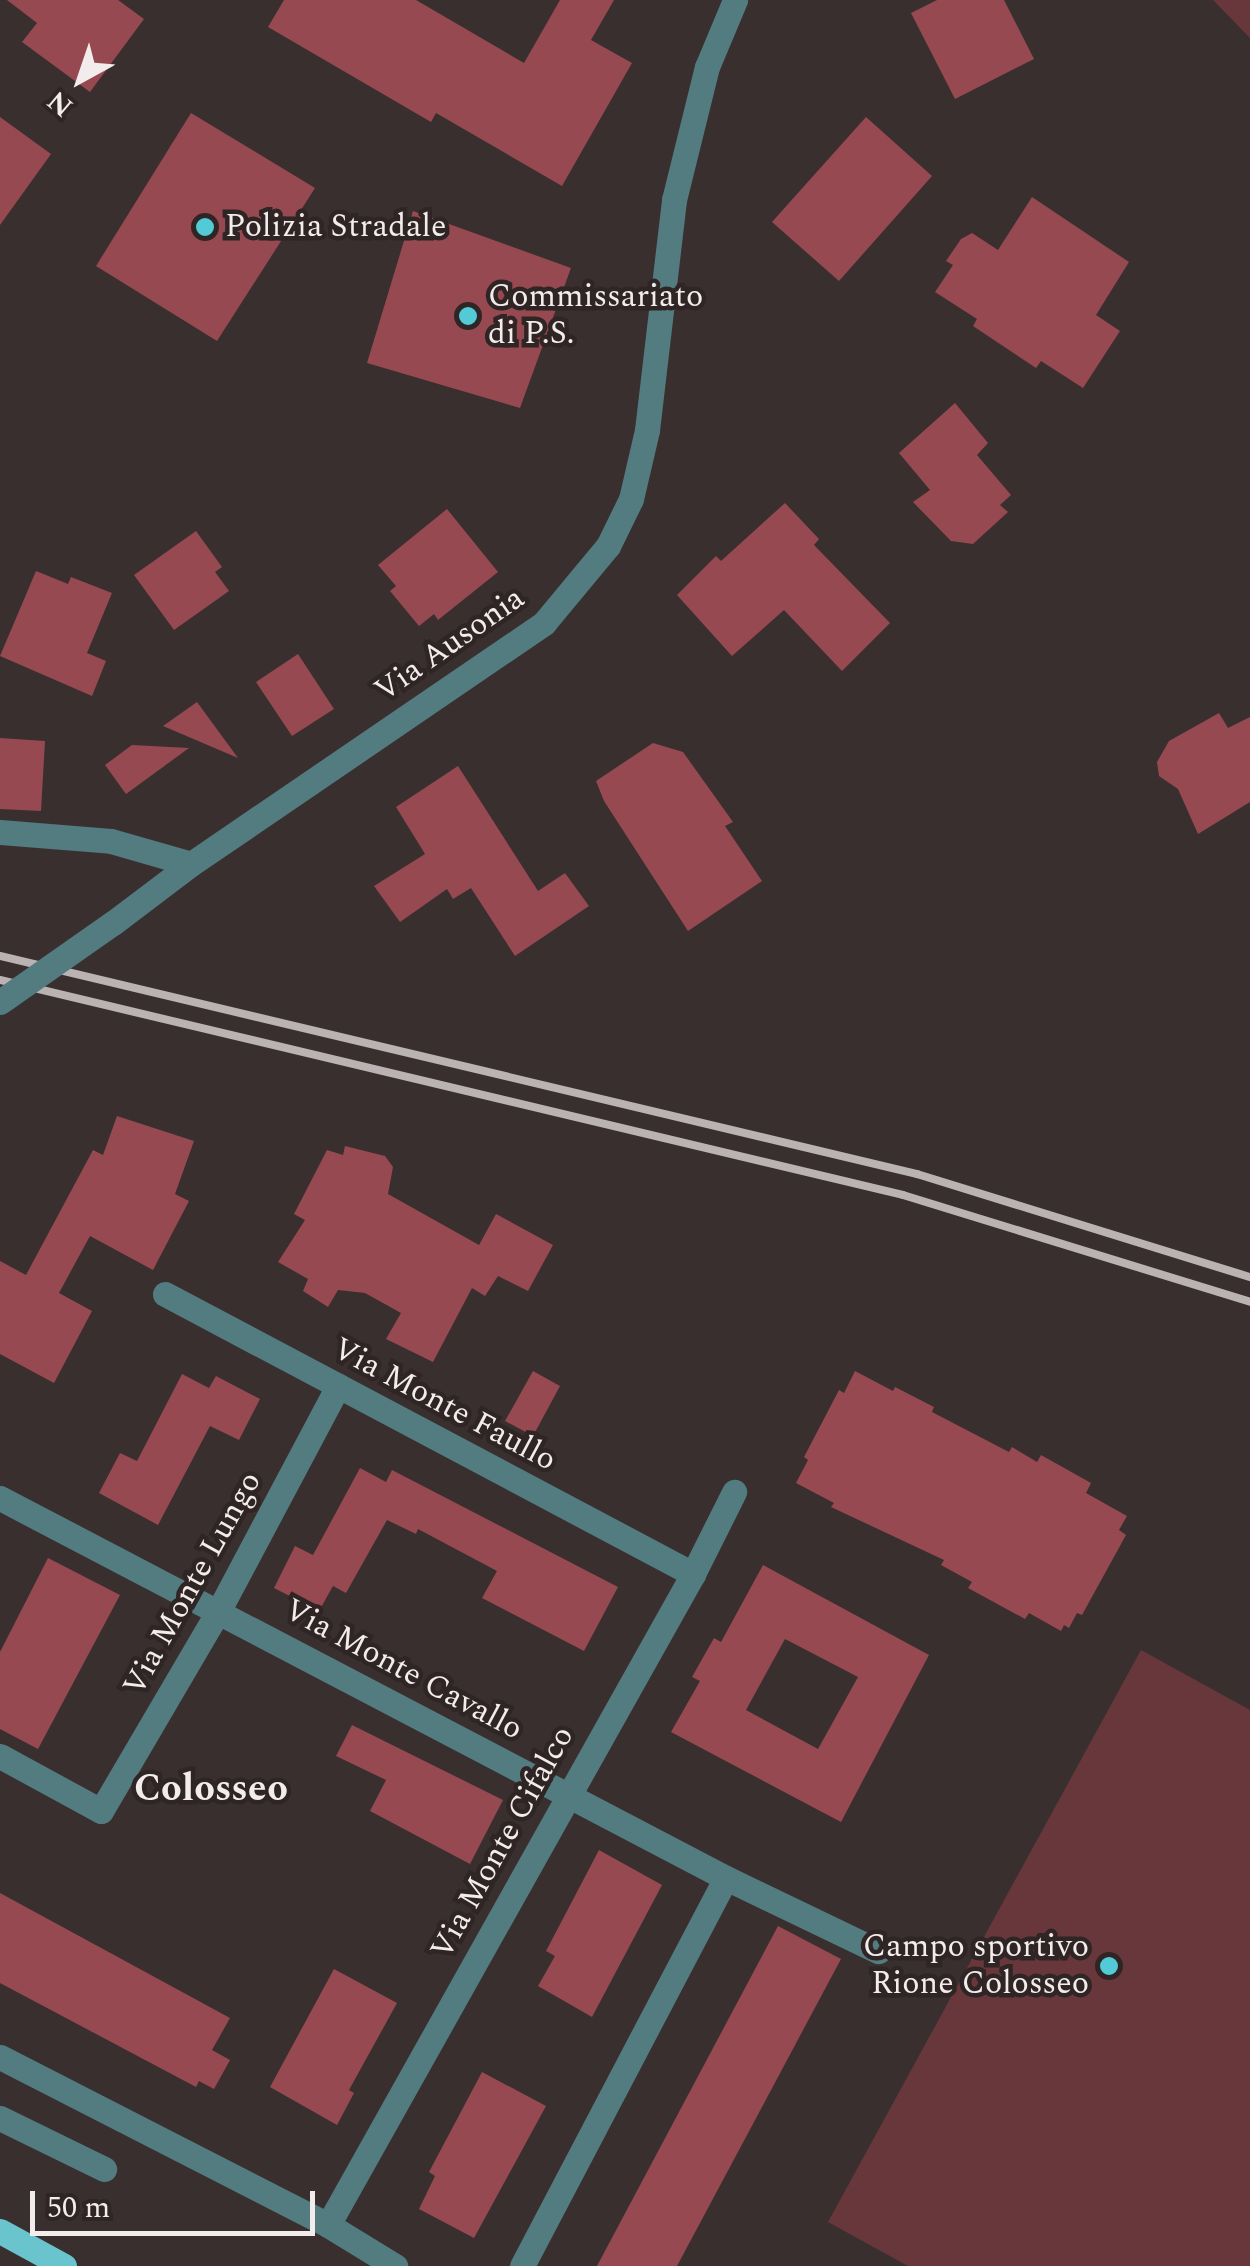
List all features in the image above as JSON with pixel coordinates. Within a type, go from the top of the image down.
[{"type":"main road","points":[[0,2231],[64,2266]]},
{"type":"street","name":"Via Ausonia","points":[[0,1002],[190,864],[544,623],[608,546],[631,499],[648,430],[674,200],[707,67],[736,0]]},
{"type":"street","points":[[0,832],[111,841],[190,864]]},
{"type":"street","name":"Via Monte Faullo","points":[[165,1294],[693,1574]]},
{"type":"street","name":"Via Monte Lungo","points":[[0,1756],[101,1811],[219,1610],[338,1386]]},
{"type":"street","name":"Via Monte Cifalco","points":[[328,2226],[693,1574],[734,1492]]},
{"type":"street","name":"Via Monte Cavallo","points":[[0,1498],[726,1878],[878,1951]]},
{"type":"street","points":[[522,2266],[726,1878]]},
{"type":"street","points":[[0,2057],[328,2226],[394,2266]]},
{"type":"street","points":[[0,2118],[104,2169]]},
{"type":"shaded area","points":[[1213,0],[1250,0],[1250,38]]},
{"type":"shaded area","name":"Campo sportivo Rione Colosseo","points":[[1141,1650],[1250,1710],[1250,2266],[908,2266],[828,2222]]},
{"type":"building","points":[[7,0],[118,0],[144,19],[90,92],[22,42],[37,23]]},
{"type":"building","points":[[284,0],[416,0],[524,63],[560,0],[614,0],[591,40],[632,63],[562,186],[436,113],[431,122],[268,27]]},
{"type":"building","points":[[937,0],[1004,0],[1034,59],[955,99],[911,13]]},
{"type":"building","name":"Polizia Stradale","points":[[191,113],[315,188],[217,341],[96,266]]},
{"type":"building","points":[[0,117],[51,154],[0,225]]},
{"type":"building","points":[[866,117],[932,176],[839,281],[772,222]]},
{"type":"building","points":[[1032,197],[1129,262],[1096,315],[1120,331],[1083,388],[1041,361],[1036,368],[973,326],[977,319],[935,292],[953,265],[946,261],[961,239],[972,233],[998,250]]},
{"type":"building","name":"Commissariato di P.S.","points":[[413,211],[571,268],[520,408],[367,363]]},
{"type":"building","points":[[955,403],[988,443],[977,455],[1011,495],[1000,505],[1008,512],[973,544],[951,541],[913,502],[930,490],[899,453]]},
{"type":"building","points":[[785,503],[819,539],[814,545],[890,623],[842,671],[784,610],[732,656],[677,595],[716,556],[721,561]]},
{"type":"building","points":[[447,509],[498,572],[438,620],[434,614],[419,626],[390,591],[396,586],[378,565]]},
{"type":"building","points":[[196,531],[222,567],[215,572],[229,591],[174,630],[134,575]]},
{"type":"building","points":[[36,571],[68,584],[71,577],[112,593],[87,653],[106,661],[92,696],[0,656]]},
{"type":"building","points":[[298,654],[334,709],[292,736],[256,682]]},
{"type":"building","points":[[197,702],[238,758],[163,726]]},
{"type":"building","points":[[1219,713],[1228,728],[1250,717],[1250,802],[1198,834],[1178,789],[1159,776],[1157,762],[1169,741]]},
{"type":"building","points":[[0,738],[45,741],[41,811],[0,809]]},
{"type":"building","points":[[653,743],[683,752],[733,822],[725,826],[762,881],[688,931],[604,801],[596,781]]},
{"type":"building","points":[[132,745],[189,748],[126,794],[105,765]]},
{"type":"building","points":[[458,766],[538,891],[565,873],[589,906],[515,956],[471,888],[453,899],[447,889],[400,922],[374,886],[425,854],[396,807]]},
{"type":"building","points":[[117,1116],[194,1141],[175,1194],[189,1201],[153,1270],[90,1236],[59,1293],[92,1311],[54,1383],[0,1354],[0,1261],[26,1275],[93,1150],[103,1155]]},
{"type":"building","points":[[345,1146],[385,1156],[393,1167],[388,1194],[479,1245],[496,1214],[553,1245],[528,1291],[498,1276],[485,1296],[472,1288],[433,1362],[386,1339],[401,1313],[365,1293],[338,1290],[328,1307],[303,1291],[308,1279],[278,1262],[305,1220],[294,1214],[327,1150],[343,1155]]},
{"type":"building","points":[[533,1371],[560,1386],[533,1436],[505,1421]]},
{"type":"building","points":[[855,1371],[934,1407],[932,1412],[1009,1452],[1012,1447],[1037,1462],[1041,1455],[1091,1483],[1086,1493],[1127,1516],[1119,1530],[1126,1535],[1082,1615],[1077,1613],[1069,1628],[1064,1625],[1061,1631],[1029,1613],[1025,1619],[968,1588],[972,1582],[941,1565],[944,1560],[831,1507],[834,1503],[796,1483],[808,1460],[804,1457],[839,1390],[844,1393]]},
{"type":"building","points":[[182,1374],[209,1388],[216,1376],[260,1399],[239,1440],[210,1426],[158,1525],[99,1493],[120,1453],[137,1461]]},
{"type":"building","points":[[360,1468],[386,1482],[392,1470],[618,1587],[584,1651],[482,1598],[497,1571],[418,1529],[416,1534],[387,1520],[346,1593],[333,1586],[319,1611],[274,1588],[295,1546],[313,1555]]},
{"type":"building","points":[[48,1558],[120,1595],[38,1749],[0,1729],[0,1652]]},
{"type":"building","points":[[763,1565],[929,1655],[841,1822],[671,1732],[700,1681],[692,1677],[714,1638],[721,1642]],"holes":[[[785,1639],[858,1677],[818,1749],[746,1710]]]},
{"type":"building","points":[[352,1725],[503,1800],[470,1864],[370,1811],[386,1780],[336,1756]]},
{"type":"building","points":[[599,1850],[662,1885],[592,2017],[538,1986],[555,1956],[546,1951]]},
{"type":"building","points":[[0,1893],[230,2018],[212,2050],[230,2060],[214,2089],[199,2081],[196,2087],[0,1983]]},
{"type":"building","points":[[778,1926],[841,1959],[677,2266],[597,2266]]},
{"type":"building","points":[[334,1969],[397,2003],[349,2090],[354,2093],[337,2125],[270,2087]]},
{"type":"building","points":[[482,2072],[546,2106],[474,2238],[419,2209],[435,2176],[429,2172]]},
{"type":"railway","points":[[0,956],[917,1174],[1250,1277]]},
{"type":"railway","points":[[0,980],[903,1195],[1250,1302]]},
{"type":"place","name":"Polizia Stradale","points":[[205,227]]},
{"type":"place","name":"Commissariato di P.S.","points":[[468,316]]},
{"type":"place","name":"Campo sportivo Rione Colosseo","points":[[1109,1966]]},
{"type":"district","name":"Colosseo","points":[[211,1790]]}]
